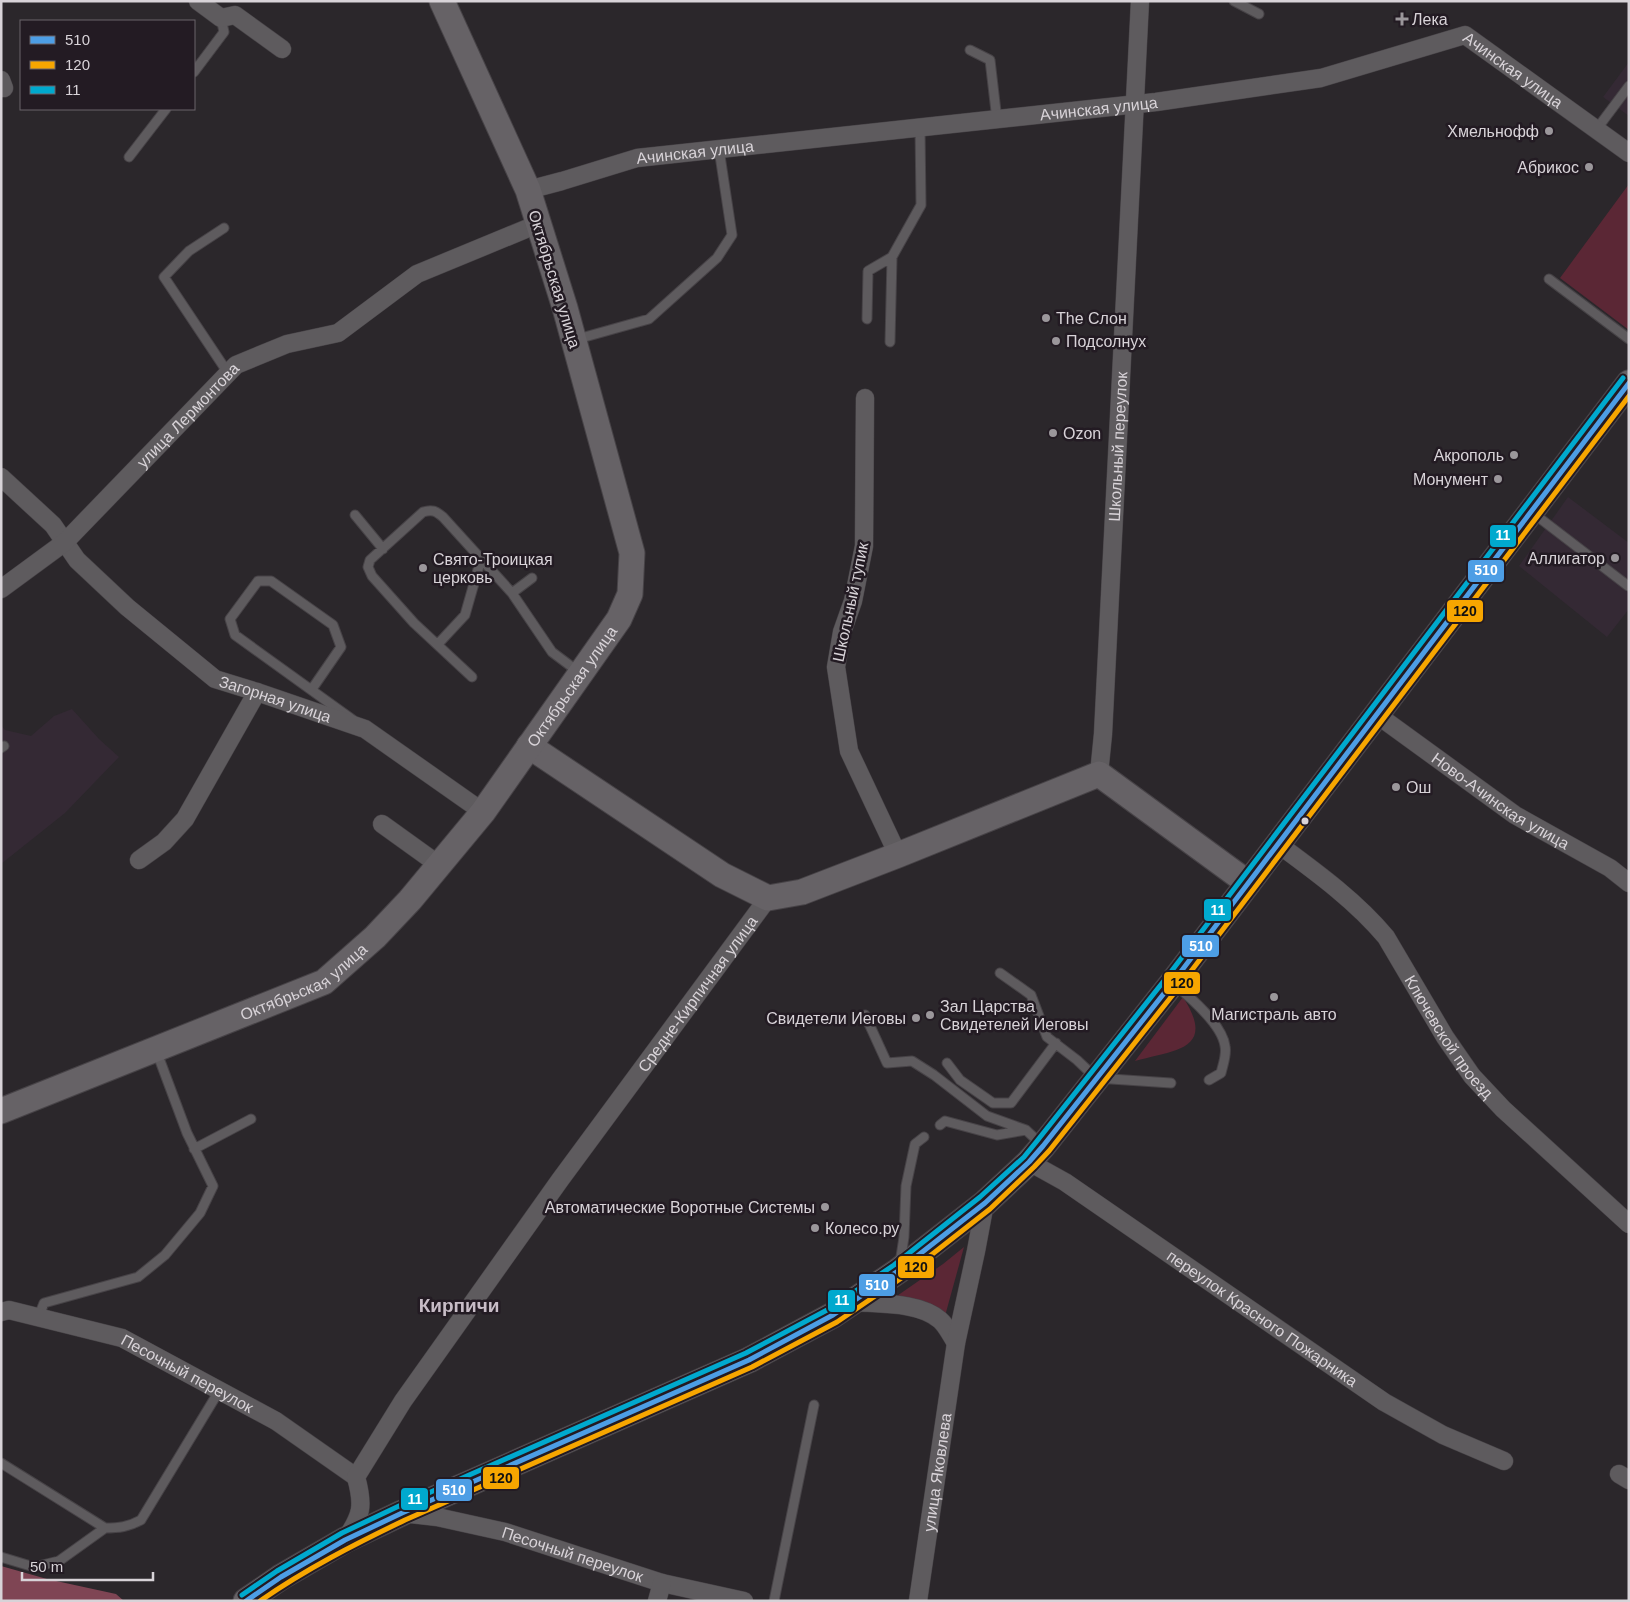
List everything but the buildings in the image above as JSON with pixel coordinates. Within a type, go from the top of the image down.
[{"type":"street","points":[[198,1],[221,18],[235,15],[282,49]]},
{"type":"street","name":"Октябрьская улица","points":[[1,1111],[324,982],[381,931],[410,900],[483,812],[619,618],[630,594],[632,553],[565,308],[528,190],[442,1]]},
{"type":"street","name":"Школьный переулок","points":[[1099,774],[1103,734],[1140,1]]},
{"type":"street","name":"Ачинская улица","points":[[528,190],[637,158],[1134,105],[1321,78],[1464,35],[1629,153]]},
{"type":"street","name":"улица Лермонтова","points":[[1,590],[65,542],[236,365],[287,344],[338,333],[417,274],[538,224]]},
{"type":"street","points":[[246,1601],[281,1577],[345,1540],[749,1360],[853,1302],[898,1271],[985,1203],[1033,1146],[1096,1078],[1172,982],[1629,383]]},
{"type":"street","name":"Школьный тупик","points":[[865,398],[864,546],[853,601],[842,632],[836,667],[849,751],[898,855]]},
{"type":"street","name":"Загорная улица","points":[[1,478],[53,525],[77,560],[126,608],[215,679],[365,729],[483,812]]},
{"type":"street","points":[[139,860],[164,842],[185,818],[257,692]]},
{"type":"street","name":"Ново-Ачинская улица","points":[[1376,714],[1516,815],[1610,868],[1629,883]]},
{"type":"street","points":[[529,746],[722,874],[768,898],[802,892],[1099,774],[1248,883]]},
{"type":"street","points":[[382,824],[439,865]]},
{"type":"street","name":"Ключевской проезд","points":[[1278,844],[1321,876],[1377,925],[1445,1037],[1472,1076],[1503,1109],[1629,1224]]},
{"type":"street","name":"Средне-Кирпичная улица","points":[[356,1477],[403,1401],[554,1188],[768,898]]},
{"type":"street","name":"переулок Красного Пожарника","points":[[1033,1146],[1065,1182],[1384,1402],[1443,1435],[1504,1461]]},
{"type":"street","name":"улица Яковлева","points":[[918,1601],[956,1343],[985,1203]]},
{"type":"street","points":[[853,1302],[918,1308],[930,1312],[942,1322],[956,1343]]},
{"type":"street","name":"Песочный переулок","points":[[1,1312],[9,1310],[122,1338],[276,1421],[356,1477]]},
{"type":"street","points":[[345,1540],[356,1524],[361,1510],[360,1491],[356,1477]]},
{"type":"street","name":"Песочный переулок","points":[[402,1513],[437,1517],[505,1532],[662,1583],[744,1601]]},
{"type":"street","points":[[657,1601],[662,1583]]},
{"type":"lane","points":[[1234,1],[1259,14]]},
{"type":"lane","points":[[195,71],[224,32],[221,18]]},
{"type":"lane","points":[[970,50],[990,60],[997,120]]},
{"type":"lane","points":[[1596,130],[1628,90]]},
{"type":"lane","points":[[129,158],[165,110]]},
{"type":"lane","points":[[890,342],[892,257],[921,205],[920,128]]},
{"type":"lane","points":[[574,340],[649,319],[717,258],[732,235],[719,150]]},
{"type":"lane","points":[[224,228],[189,250],[164,277],[228,373]]},
{"type":"lane","points":[[867,319],[868,272],[892,257]]},
{"type":"lane","points":[[1549,279],[1629,339]]},
{"type":"lane","points":[[472,676],[414,623],[372,576],[368,567],[370,560],[423,512],[430,510],[437,512],[443,517],[512,593],[552,652],[581,673]]},
{"type":"lane","points":[[1531,511],[1628,586]]},
{"type":"lane","points":[[355,515],[383,549]]},
{"type":"lane","points":[[438,644],[465,615],[481,559]]},
{"type":"lane","points":[[512,593],[532,578]]},
{"type":"lane","points":[[312,689],[341,647],[333,626],[271,581],[258,581],[230,619],[235,635],[365,729]]},
{"type":"lane","points":[[1000,972],[1031,995],[1047,1037],[1077,1060],[1096,1078],[1170,1083]]},
{"type":"lane","points":[[1172,982],[1207,1014],[1223,1037],[1226,1048],[1225,1058],[1220,1073],[1209,1080]]},
{"type":"lane","points":[[865,1015],[887,1063],[912,1061],[934,1075],[987,1116],[1033,1146]]},
{"type":"lane","points":[[947,1062],[960,1080],[993,1103],[1011,1103],[1056,1043]]},
{"type":"lane","points":[[38,1318],[44,1303],[138,1277],[165,1255],[200,1213],[213,1186],[187,1133],[156,1050]]},
{"type":"lane","points":[[194,1149],[251,1119]]},
{"type":"lane","points":[[940,1124],[945,1120],[1033,1146]]},
{"type":"lane","points":[[898,1271],[904,1237],[906,1186],[915,1144],[924,1137]]},
{"type":"lane","points":[[1,1463],[104,1528],[130,1526],[141,1520],[219,1391]]},
{"type":"lane","points":[[774,1601],[814,1406]]},
{"type":"lane","points":[[1,1557],[34,1567],[59,1561],[104,1528]]},
{"type":"shaded area","points":[[1629,62],[1629,116],[1603,97]]},
{"type":"shaded area","points":[[1629,184],[1629,330],[1560,278]]},
{"type":"shaded area","points":[[1568,497],[1629,543],[1629,609],[1607,637],[1519,566]]},
{"type":"shaded area","points":[[72,709],[99,739],[119,757],[65,813],[1,864],[1,725],[5,730],[31,736],[54,716]]},
{"type":"shaded area","points":[[1183,997],[1192,1015],[1195,1028],[1193,1038],[1187,1045],[1177,1050],[1135,1061]]},
{"type":"shaded area","points":[[964,1247],[945,1316],[922,1301],[894,1298],[943,1264]]},
{"type":"shaded area","points":[[1,1566],[47,1579],[116,1594],[124,1601],[1,1601]]},
{"type":"transit line","name":"11","points":[[242,1595],[277,1571],[342,1533],[746,1353],[829,1309],[894,1265],[980,1197],[1024,1157],[1167,977],[1623,378]]},
{"type":"transit line","name":"510","points":[[246,1601],[281,1577],[345,1540],[749,1360],[833,1315],[898,1271],[985,1203],[1029,1162],[1043,1146],[1173,982],[1629,383]]},
{"type":"transit line","name":"120","points":[[260,1601],[295,1578],[405,1520],[752,1367],[837,1322],[903,1277],[990,1209],[1049,1151],[1179,987],[1629,396]]},
{"type":"place","name":"Лека","points":[[1402,19]]},
{"type":"place","name":"Хмельнофф","points":[[1549,131]]},
{"type":"place","name":"Абрикос","points":[[1589,167]]},
{"type":"place","name":"The Слон","points":[[1046,318]]},
{"type":"place","name":"Подсолнух","points":[[1056,341]]},
{"type":"place","name":"Ozon","points":[[1053,433]]},
{"type":"place","name":"Акрополь","points":[[1514,455]]},
{"type":"place","name":"Монумент","points":[[1498,479]]},
{"type":"place","name":"Аллигатор","points":[[1615,558]]},
{"type":"place","name":"Свято-Троицкая церковь","points":[[423,568]]},
{"type":"place","name":"Ош","points":[[1396,787]]},
{"type":"place","name":"Магистраль авто","points":[[1274,997]]},
{"type":"place","name":"Зал Царства Свидетелей Иеговы","points":[[930,1015]]},
{"type":"place","name":"Свидетели Иеговы","points":[[916,1018]]},
{"type":"place","name":"Автоматические Воротные Системы","points":[[825,1207]]},
{"type":"place","name":"Колесо.ру","points":[[815,1228]]},
{"type":"district","name":"Кирпичи","points":[[459,1305]]}]
